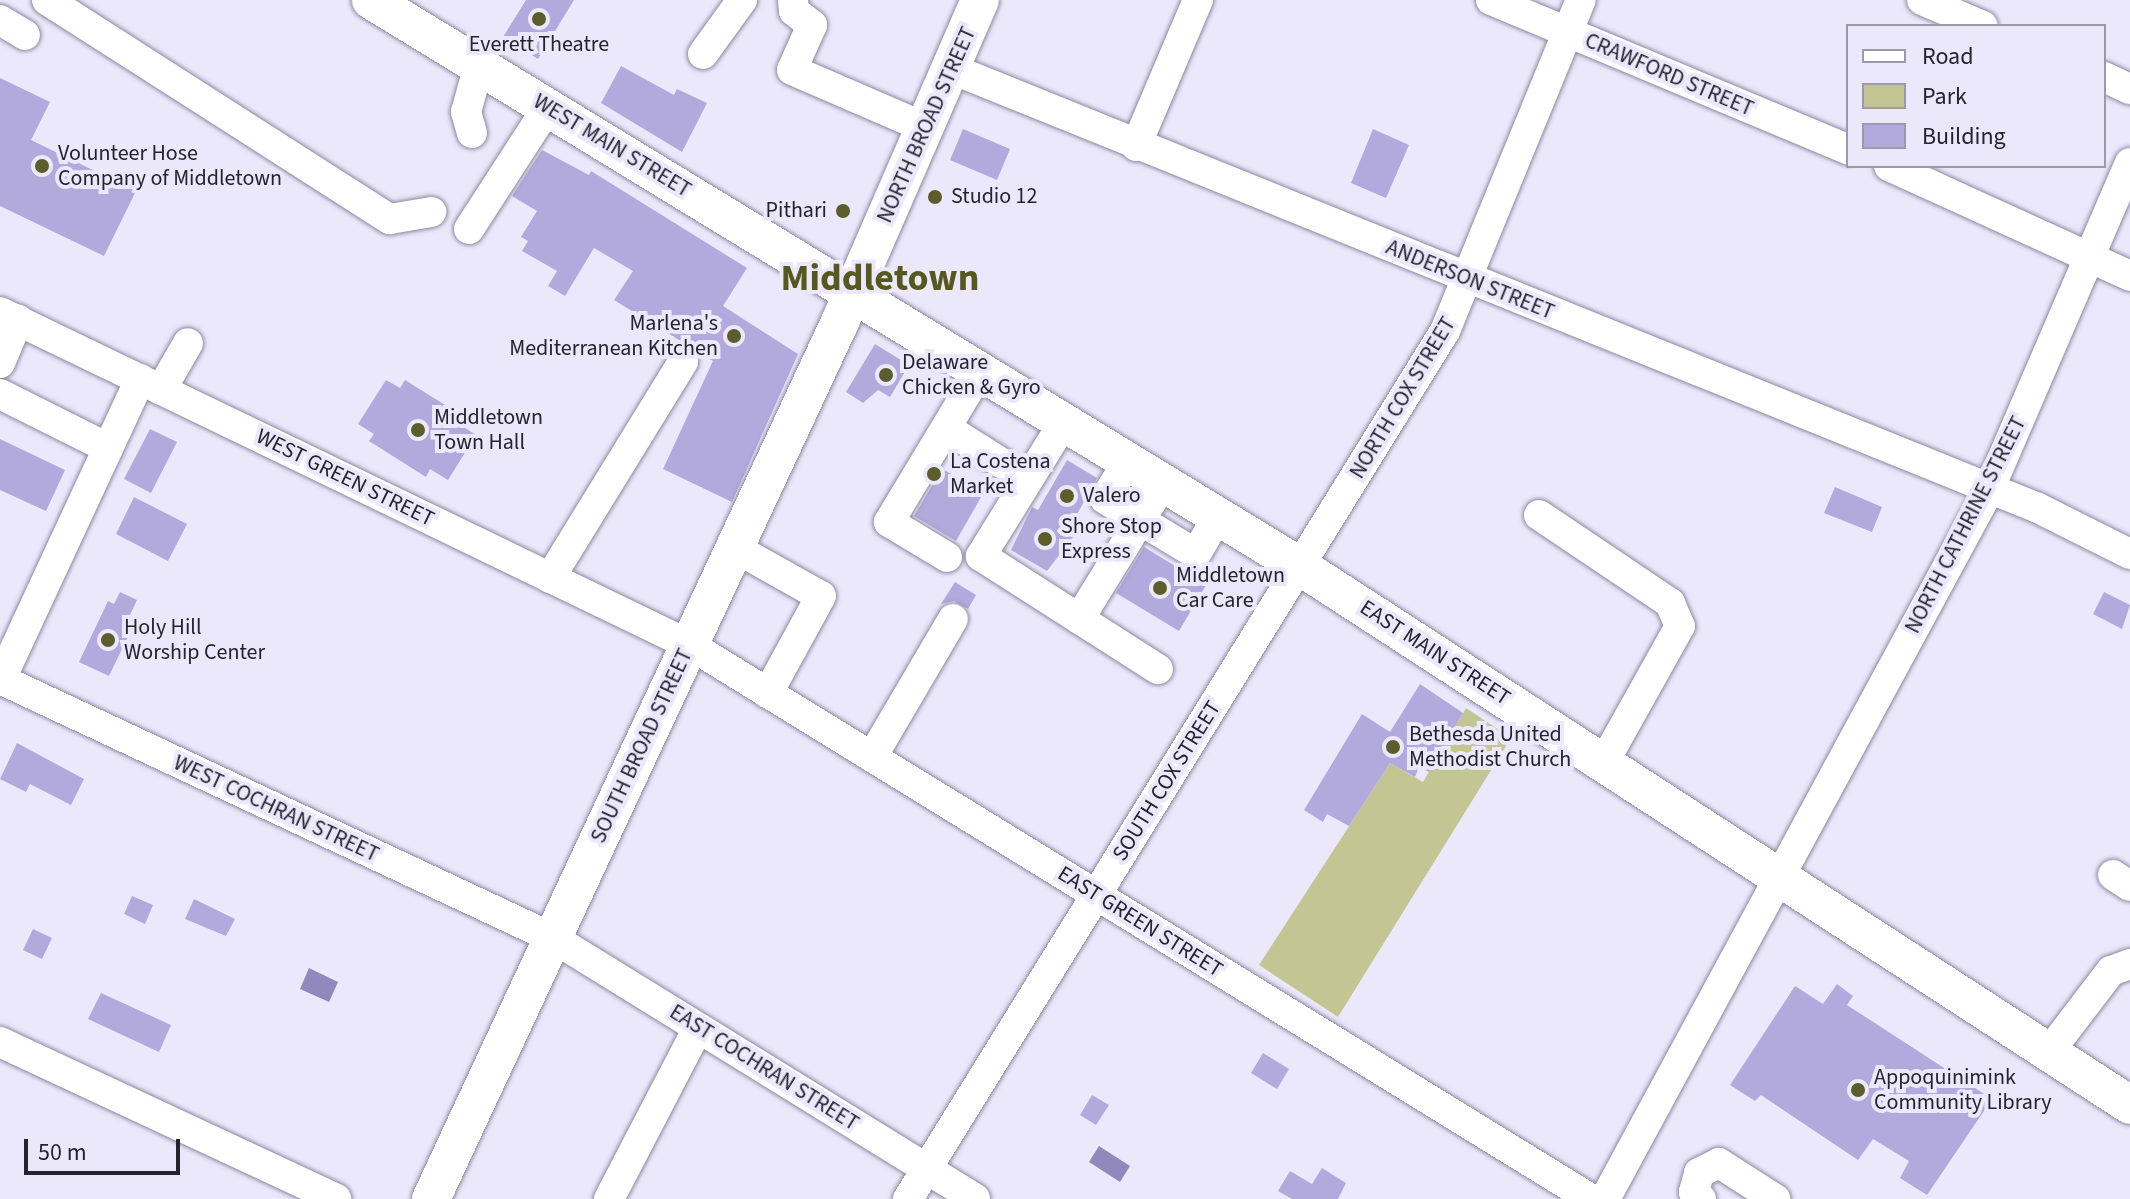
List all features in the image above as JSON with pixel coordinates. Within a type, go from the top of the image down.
[{"type":"main road","name":"WEST MAIN STREET","points":[[371,0],[853,293]]},
{"type":"main road","name":"NORTH BROAD STREET","points":[[853,293],[980,0]]},
{"type":"main road","name":"EAST MAIN STREET","points":[[853,293],[1301,567],[2130,1105]]},
{"type":"main road","name":"SOUTH BROAD STREET","points":[[431,1199],[853,293]]},
{"type":"street","points":[[47,0],[390,219],[431,212]]},
{"type":"street","points":[[703,54],[742,0]]},
{"type":"street","points":[[793,0],[794,11],[812,25],[792,70],[926,128]]},
{"type":"street","points":[[1136,146],[1198,0]]},
{"type":"street","name":"CRAWFORD STREET","points":[[1491,0],[1846,148]]},
{"type":"street","name":"NORTH COX STREET","points":[[1301,567],[1445,331],[1581,0]]},
{"type":"street","points":[[1922,0],[1978,24]]},
{"type":"street","points":[[472,133],[466,112],[479,65]]},
{"type":"street","name":"ANDERSON STREET","points":[[952,69],[1136,146],[2038,508],[2130,554]]},
{"type":"street","points":[[2106,78],[2130,89]]},
{"type":"street","points":[[469,229],[548,107]]},
{"type":"street","name":"NORTH CATHRINE STREET","points":[[1605,1199],[1989,490],[2130,163]]},
{"type":"street","points":[[1893,168],[2130,276]]},
{"type":"street","points":[[0,363],[9,316]]},
{"type":"street","name":"WEST GREEN STREET","points":[[9,316],[690,645]]},
{"type":"street","points":[[0,680],[108,448],[151,384],[188,343]]},
{"type":"street","points":[[550,578],[683,362]]},
{"type":"street","points":[[947,557],[889,522],[980,371]]},
{"type":"street","points":[[0,394],[108,448]]},
{"type":"street","points":[[1064,422],[981,556],[1158,669]]},
{"type":"street","points":[[946,428],[1003,464]]},
{"type":"street","points":[[1128,461],[1105,499],[1196,554],[1218,516]]},
{"type":"street","points":[[1079,619],[1163,483]]},
{"type":"street","points":[[1539,515],[1670,603],[1680,626],[1604,762]]},
{"type":"street","points":[[735,548],[821,596],[768,693]]},
{"type":"street","name":"SOUTH COX STREET","points":[[908,1199],[1301,567]]},
{"type":"street","points":[[872,757],[953,619]]},
{"type":"street","name":"EAST GREEN STREET","points":[[690,645],[1591,1199]]},
{"type":"street","name":"WEST COCHRAN STREET","points":[[0,680],[553,938]]},
{"type":"street","name":"EAST COCHRAN STREET","points":[[553,938],[975,1199]]},
{"type":"street","points":[[2049,1052],[2095,988],[2129,961]]},
{"type":"street","points":[[609,1199],[698,1028]]},
{"type":"street","points":[[0,1042],[336,1199]]},
{"type":"street","points":[[1701,1199],[1694,1192],[1699,1173],[1719,1163],[1775,1199]]},
{"type":"green space","points":[[1466,708],[1511,738],[1338,1017],[1259,965],[1390,763],[1423,782]]},
{"type":"shaded area","points":[[309,968],[338,982],[329,1002],[300,989]]},
{"type":"shaded area","points":[[1099,1146],[1130,1166],[1120,1182],[1089,1162]]},
{"type":"building","name":"Everett Theatre","points":[[526,0],[574,0],[538,59],[503,37]]},
{"type":"building","points":[[621,66],[674,95],[677,89],[707,103],[682,152],[601,103]]},
{"type":"building","name":"Volunteer Hose Company of Middletown","points":[[0,78],[50,102],[31,140],[136,191],[104,256],[0,206]]},
{"type":"building","points":[[963,129],[1010,149],[997,180],[950,160]]},
{"type":"building","points":[[1373,129],[1409,145],[1386,198],[1351,183]]},
{"type":"building","points":[[542,150],[589,175],[591,171],[747,268],[723,306],[798,354],[732,502],[663,469],[713,361],[614,300],[633,271],[594,248],[565,296],[548,286],[557,271],[522,251],[528,241],[521,237],[537,211],[512,196]]},
{"type":"building","points":[[875,344],[909,365],[890,397],[878,390],[863,403],[846,392]]},
{"type":"building","name":"Middletown Town Hall","points":[[386,380],[400,388],[405,380],[466,418],[462,426],[476,435],[448,480],[430,469],[426,477],[369,441],[374,434],[358,424]]},
{"type":"building","points":[[150,429],[177,442],[151,493],[124,479]]},
{"type":"building","points":[[0,439],[65,470],[46,511],[0,490]]},
{"type":"building","points":[[1067,460],[1097,478],[1069,529],[1076,533],[1047,571],[1011,550],[1032,507],[1038,510]]},
{"type":"building","points":[[942,469],[984,492],[956,541],[914,516]]},
{"type":"building","points":[[1835,487],[1882,507],[1872,532],[1824,513]]},
{"type":"building","points":[[134,497],[187,524],[168,561],[116,534]]},
{"type":"building","name":"Middletown Car Care","points":[[1144,547],[1206,585],[1179,631],[1116,593]]},
{"type":"building","points":[[955,582],[976,595],[968,609],[954,601],[941,604]]},
{"type":"building","name":"Holy Hill Worship Center","points":[[120,592],[137,600],[130,615],[137,618],[109,676],[79,662],[108,601],[114,604]]},
{"type":"building","points":[[2104,592],[2130,605],[2122,629],[2093,614]]},
{"type":"building","name":"Bethesda United Methodist Church","points":[[1420,684],[1463,713],[1429,772],[1419,767],[1415,777],[1390,763],[1349,826],[1327,814],[1323,822],[1304,810],[1362,714],[1390,732]]},
{"type":"building","points":[[17,743],[84,779],[71,805],[30,784],[26,792],[0,779]]},
{"type":"building","points":[[132,896],[153,905],[145,924],[124,914]]},
{"type":"building","points":[[194,899],[235,919],[226,936],[185,919]]},
{"type":"building","points":[[33,929],[52,938],[42,959],[23,950]]},
{"type":"building","name":"Appoquinimink Community Library","points":[[1837,984],[1853,996],[1847,1005],[1992,1099],[1927,1195],[1900,1178],[1909,1161],[1873,1139],[1858,1160],[1761,1095],[1755,1101],[1730,1085],[1795,986],[1823,1004]]},
{"type":"building","points":[[101,993],[171,1025],[159,1052],[88,1019]]},
{"type":"building","points":[[1263,1053],[1289,1069],[1277,1089],[1251,1073]]},
{"type":"building","points":[[1092,1095],[1109,1105],[1096,1125],[1080,1115]]},
{"type":"building","points":[[1322,1168],[1346,1183],[1338,1199],[1292,1199],[1278,1191],[1290,1171],[1312,1184]]},
{"type":"place","name":"Everett Theatre","points":[[539,19]]},
{"type":"place","name":"Volunteer Hose Company of Middletown","points":[[42,166]]},
{"type":"place","name":"Studio 12","points":[[935,197]]},
{"type":"place","name":"Pithari","points":[[843,211]]},
{"type":"place","name":"Marlena's Mediterranean Kitchen","points":[[734,336]]},
{"type":"place","name":"Delaware Chicken & Gyro","points":[[886,375]]},
{"type":"place","name":"Middletown Town Hall","points":[[418,430]]},
{"type":"place","name":"La Costena Market","points":[[934,474]]},
{"type":"place","name":"Valero","points":[[1067,496]]},
{"type":"place","name":"Shore Stop Express","points":[[1045,539]]},
{"type":"place","name":"Middletown Car Care","points":[[1160,588]]},
{"type":"place","name":"Holy Hill Worship Center","points":[[108,640]]},
{"type":"place","name":"Bethesda United Methodist Church","points":[[1393,747]]},
{"type":"place","name":"Appoquinimink Community Library","points":[[1858,1090]]},
{"type":"district","name":"Middletown","points":[[880,279]]}]
